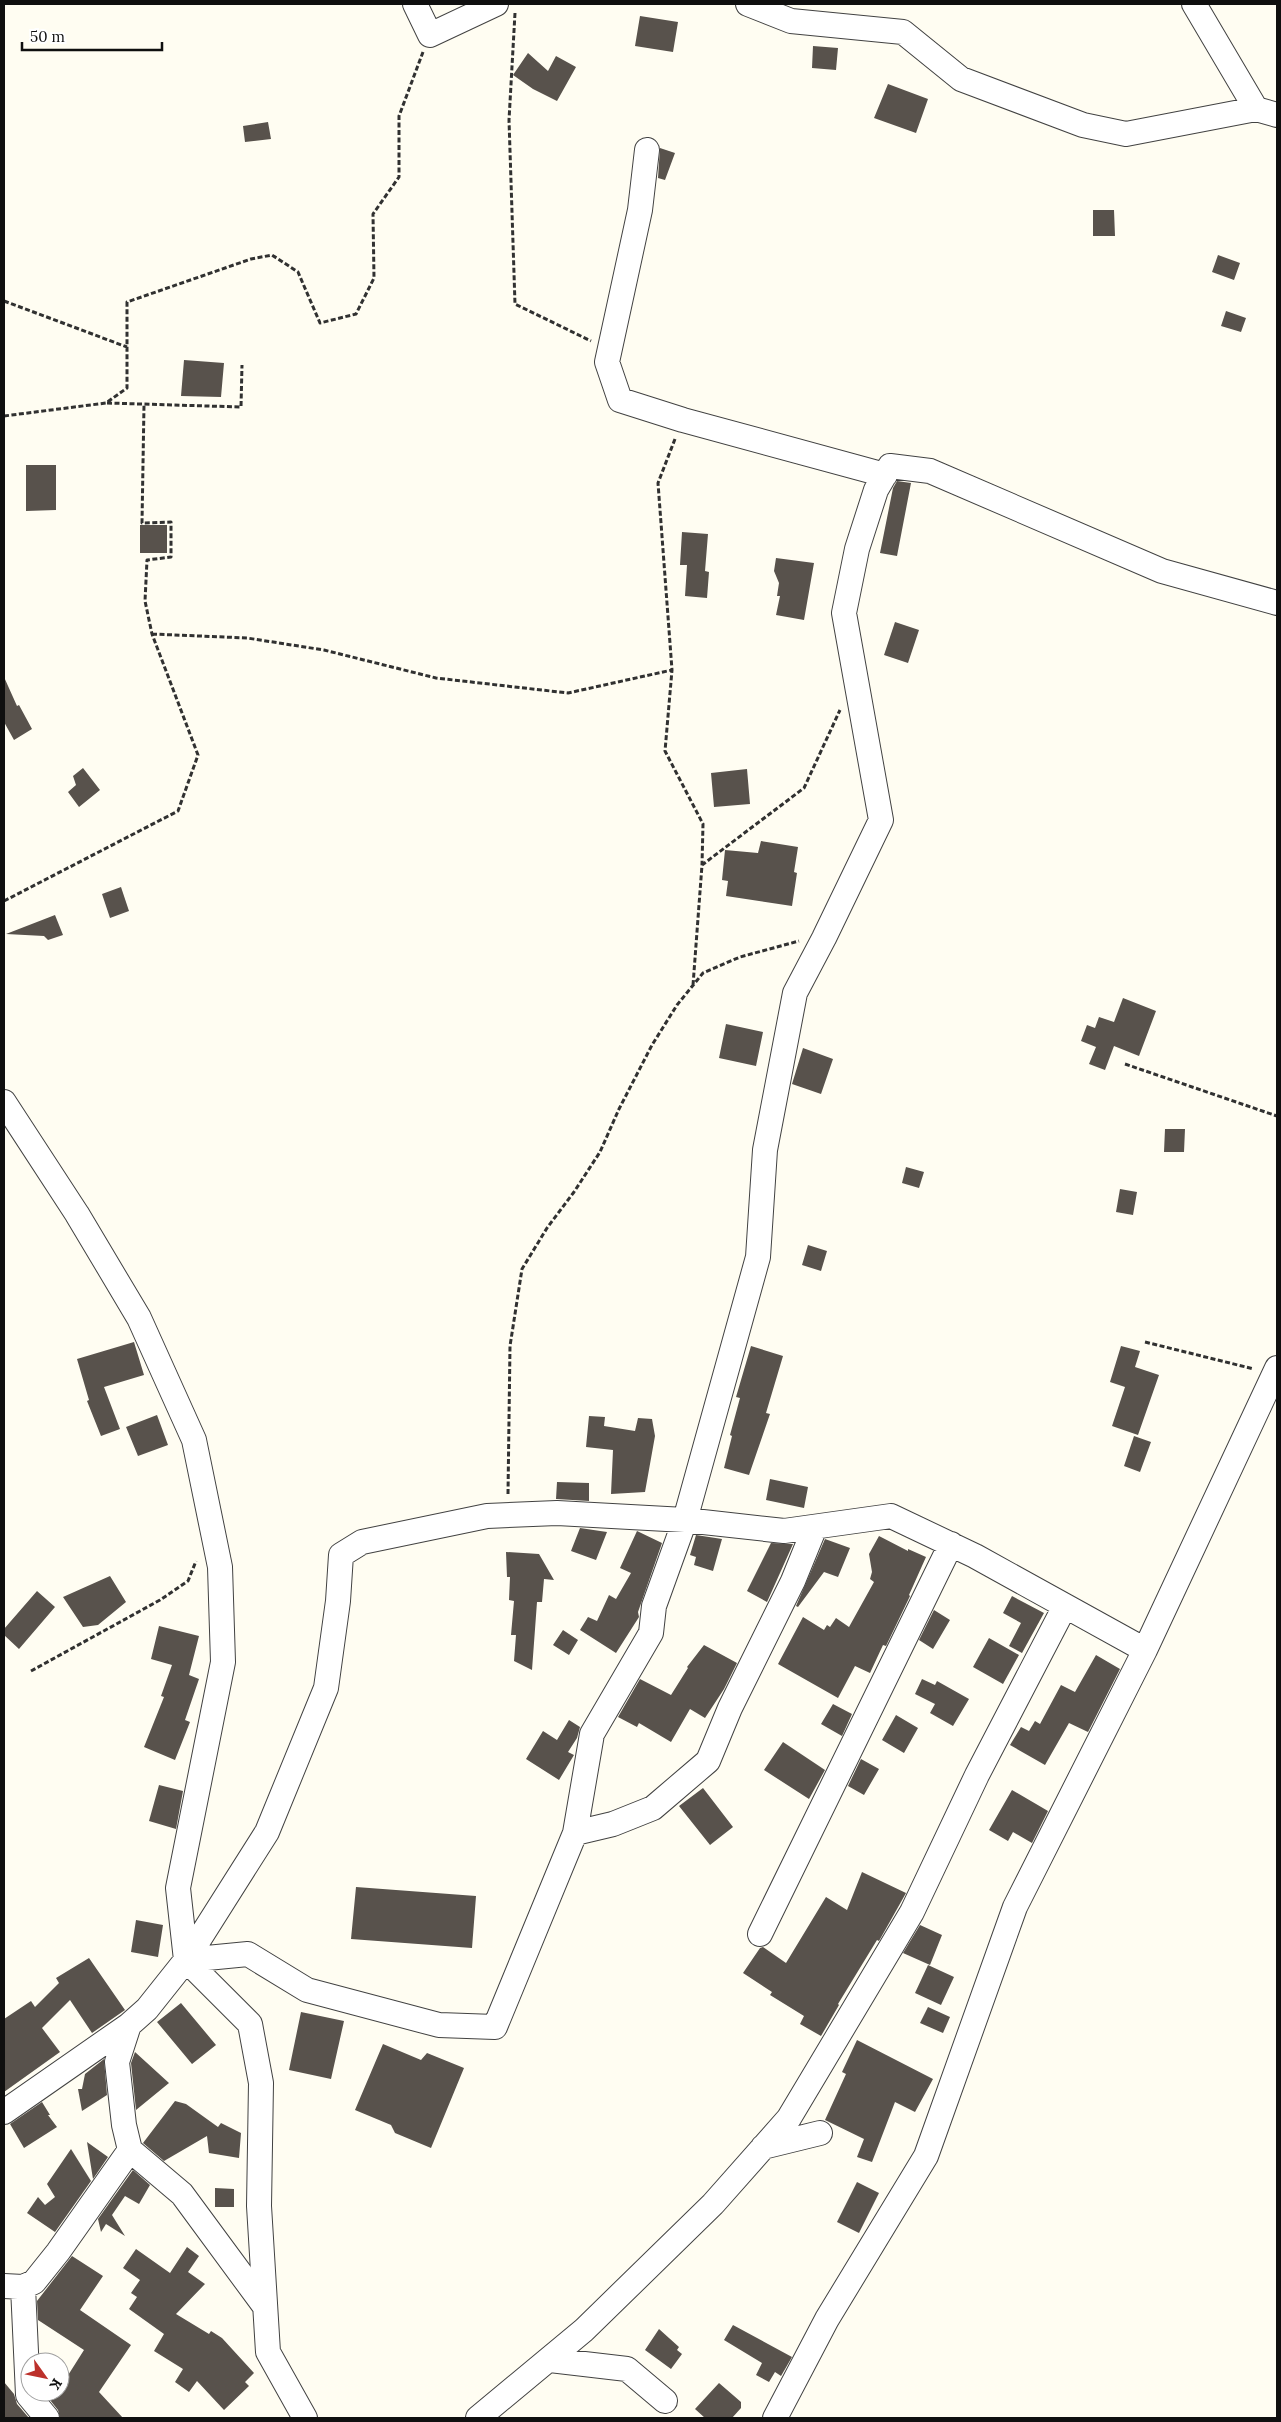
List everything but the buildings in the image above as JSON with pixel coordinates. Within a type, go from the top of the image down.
[{"type":"street","points":[[415,4],[430,35],[496,4]]},
{"type":"street","points":[[748,4],[790,21],[903,32],[961,79],[1083,125],[1126,134],[1267,112],[1194,4]]},
{"type":"street","points":[[647,150],[640,210],[607,362],[620,400],[683,420],[885,474]]},
{"type":"street","points":[[186,1960],[248,1954],[307,1990],[439,2025],[495,2027],[575,1833],[592,1734],[651,1632],[654,1606],[685,1520],[758,1257],[765,1150],[795,994],[881,820],[844,613],[857,549],[876,490],[890,466],[930,471],[1162,571],[1277,603]]},
{"type":"street","points":[[4,1102],[77,1214],[139,1318],[194,1440],[220,1567],[223,1662],[178,1888],[186,1960],[250,2024],[261,2083],[259,2206],[263,2304],[268,2352],[305,2418]]},
{"type":"street","points":[[775,2418],[827,2319],[926,2156],[1015,1907],[1145,1650],[1276,1371]]},
{"type":"street","points":[[4,2112],[130,2025],[147,2009],[186,1960],[266,1832],[326,1688],[338,1601],[341,1555],[362,1542],[487,1516],[558,1513],[685,1520],[784,1532],[891,1516],[951,1544],[1145,1650]]},
{"type":"street","points":[[575,1833],[613,1824],[653,1808],[708,1761],[730,1708],[793,1581],[815,1527]]},
{"type":"street","points":[[760,1934],[951,1544]]},
{"type":"street","points":[[478,2418],[584,2330],[706,2210],[789,2118],[912,1912],[977,1776],[1065,1606]]},
{"type":"street","points":[[130,2025],[117,2062],[124,2125],[130,2150],[182,2194],[263,2304]]},
{"type":"street","points":[[764,2147],[820,2132]]},
{"type":"street","points":[[47,2418],[28,2395],[13,2287],[34,2282],[58,2252],[130,2150]]},
{"type":"street","points":[[550,2360],[627,2369],[665,2401]]},
{"type":"path","points":[[516,4],[509,120],[515,304],[610,350]]},
{"type":"path","points":[[106,403],[127,388],[127,302],[251,259],[272,255],[298,272],[320,323],[356,314],[374,278],[373,214],[399,177],[399,116],[430,35]]},
{"type":"path","points":[[4,301],[127,347]]},
{"type":"path","points":[[4,416],[106,403],[241,407],[242,365]]},
{"type":"path","points":[[4,901],[178,812],[198,755],[152,634],[145,601],[146,560],[171,558],[171,522],[142,523],[144,405]]},
{"type":"path","points":[[683,420],[658,483],[672,670],[665,751],[703,824],[693,985]]},
{"type":"path","points":[[152,634],[247,638],[324,650],[436,678],[568,693],[672,670]]},
{"type":"path","points":[[702,864],[804,788],[856,676]]},
{"type":"path","points":[[508,1515],[510,1346],[522,1269],[547,1228],[574,1192],[600,1152],[619,1109],[652,1045],[677,1004],[703,973],[740,957],[812,938],[824,938]]},
{"type":"path","points":[[1125,1064],[1277,1116]]},
{"type":"path","points":[[1145,1342],[1276,1371]]},
{"type":"path","points":[[31,1671],[160,1600],[188,1581],[198,1556]]}]
